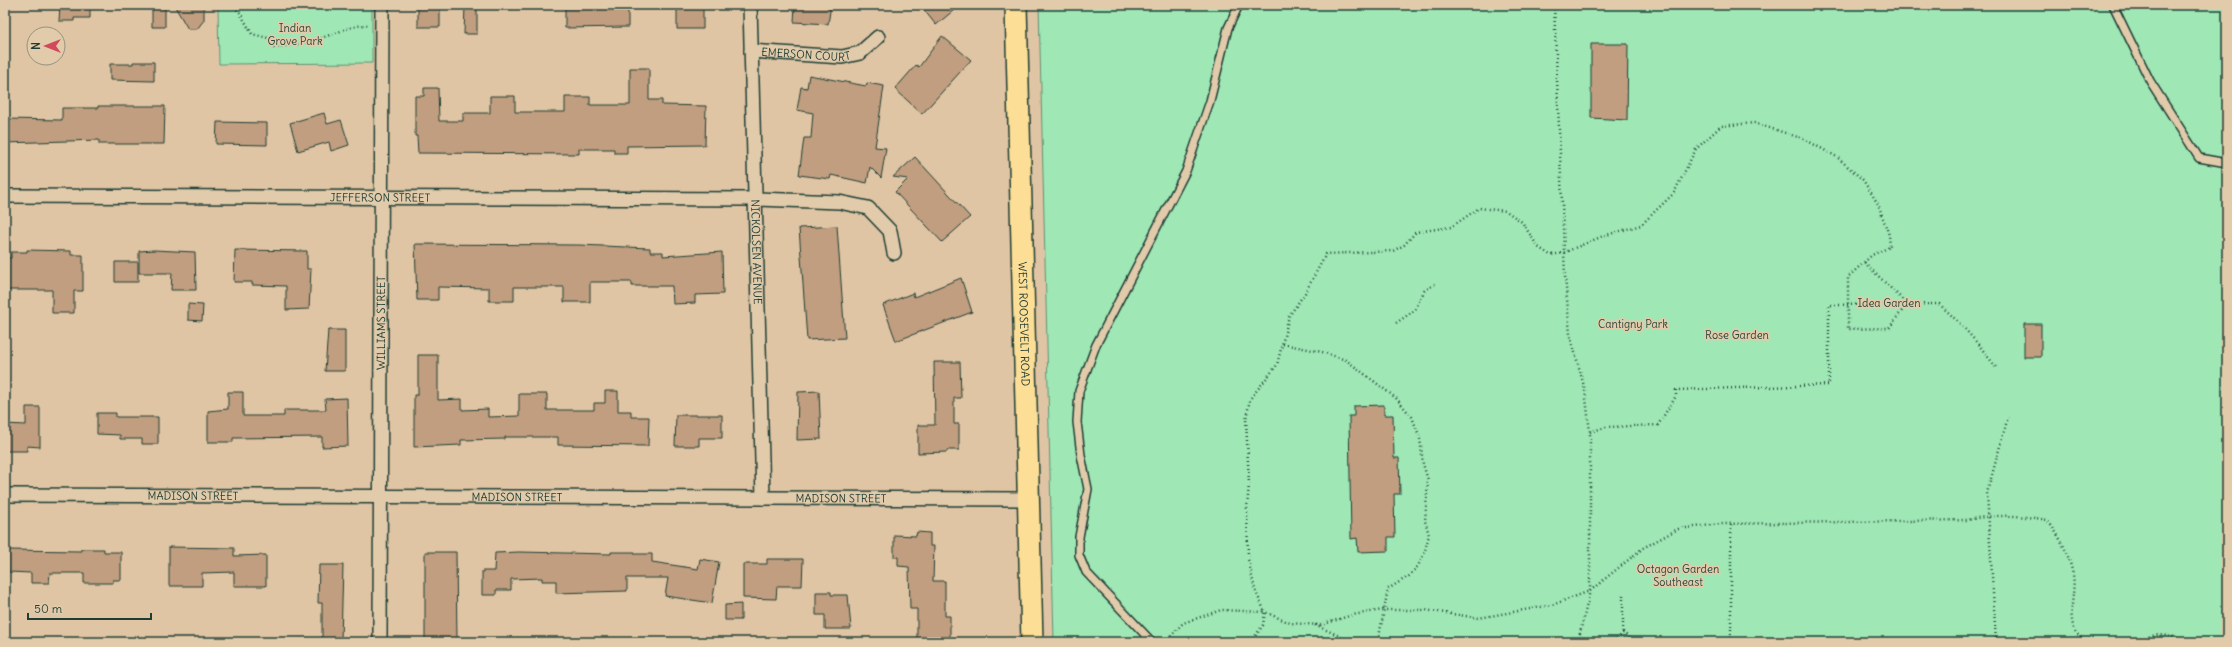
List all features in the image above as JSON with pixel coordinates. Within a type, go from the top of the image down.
[{"type":"main road","name":"WEST ROOSEVELT ROAD","points":[[1016,5],[1032,642]]},
{"type":"street","name":"WILLIAMS STREET","points":[[380,642],[382,5]]},
{"type":"street","name":"NICKOLSEN AVENUE","points":[[750,5],[763,498]]},
{"type":"street","name":"EMERSON COURT","points":[[751,51],[842,57],[860,53],[878,37]]},
{"type":"street","name":"JEFFERSON STREET","points":[[5,196],[755,199],[839,202],[868,208],[890,231],[894,253]]},
{"type":"street","name":"MADISON STREET","points":[[5,495],[1028,499]]},
{"type":"lane","points":[[1152,642],[1086,572],[1079,555],[1079,537],[1088,489],[1081,455],[1077,422],[1079,391],[1096,345],[1186,171],[1210,101],[1228,28],[1239,5]]},
{"type":"lane","points":[[2113,5],[2150,81],[2199,158],[2227,163]]},
{"type":"path","points":[[230,5],[239,11],[252,34],[268,38],[274,47],[293,45],[320,38],[354,25],[382,24]]},
{"type":"path","points":[[1554,5],[1563,253],[1570,334],[1585,390],[1590,432],[1590,591],[1578,642]]},
{"type":"path","points":[[1251,642],[1263,625],[1265,612],[1255,590],[1248,559],[1247,508],[1249,484],[1246,419],[1250,398],[1277,365],[1289,316],[1305,293],[1326,254],[1393,251],[1404,245],[1416,232],[1451,227],[1479,208],[1506,211],[1522,222],[1538,247],[1550,255],[1563,253],[1604,236],[1640,225],[1674,193],[1696,149],[1722,126],[1754,123],[1804,139],[1837,157],[1863,180],[1878,204],[1889,235],[1890,247],[1872,255],[1848,277],[1848,329],[1889,328],[1906,304]]},
{"type":"path","points":[[1864,262],[1906,304]]},
{"type":"path","points":[[1396,323],[1415,310],[1424,291],[1435,284]]},
{"type":"path","points":[[1590,432],[1606,428],[1658,425],[1676,396],[1676,390],[1829,386],[1829,305],[1939,304],[1974,339],[1997,369]]},
{"type":"path","points":[[1283,344],[1322,352],[1346,360],[1396,398],[1412,417],[1417,431],[1428,480],[1425,521],[1429,535],[1424,554],[1418,566],[1409,576],[1388,589],[1378,642]]},
{"type":"path","points":[[1996,642],[1987,493],[2008,417]]},
{"type":"path","points":[[1165,642],[1183,623],[1221,610],[1265,612],[1290,623],[1313,625],[1332,622],[1352,614],[1383,610],[1426,610],[1479,618],[1552,604],[1590,591],[1643,548],[1678,529],[1731,524],[1967,520],[1988,516],[2028,516],[2047,520],[2060,537],[2071,566],[2073,577],[2072,614],[2075,631],[2086,642]]},
{"type":"path","points":[[1731,524],[1731,642]]},
{"type":"path","points":[[1623,594],[1623,634]]},
{"type":"path","points":[[1313,625],[1353,642]]},
{"type":"path","points":[[1614,642],[1617,637],[1623,634]]},
{"type":"path","points":[[1623,634],[1629,637],[1632,642]]},
{"type":"path","points":[[2138,642],[2156,634],[2176,637],[2188,642]]},
{"type":"green space","name":"Indian Grove Park","points":[[218,5],[372,5],[372,63],[219,64]]},
{"type":"green space","name":"Cantigny Park","points":[[1039,5],[2227,5],[2227,642],[1054,642]]},
{"type":"building","points":[[60,5],[90,5],[90,18],[74,18],[74,21],[59,21]]},
{"type":"building","points":[[152,5],[165,5],[165,27],[152,27]]},
{"type":"building","points":[[174,5],[204,5],[204,20],[197,29],[188,29]]},
{"type":"building","points":[[418,5],[440,5],[440,27],[418,27]]},
{"type":"building","points":[[465,5],[477,5],[477,34],[464,34]]},
{"type":"building","points":[[565,5],[628,5],[628,27],[565,28]]},
{"type":"building","points":[[677,5],[703,5],[703,29],[677,29]]},
{"type":"building","points":[[795,5],[831,5],[828,24],[794,22]]},
{"type":"building","points":[[920,5],[960,5],[936,25]]},
{"type":"building","points":[[942,36],[971,60],[922,114],[895,89],[916,65],[919,67]]},
{"type":"building","points":[[1591,44],[1628,44],[1627,120],[1591,118]]},
{"type":"building","points":[[133,62],[154,62],[154,81],[110,80],[110,64],[133,64]]},
{"type":"building","points":[[630,68],[649,68],[649,100],[662,100],[662,105],[706,106],[705,145],[627,146],[627,153],[614,153],[614,149],[579,149],[579,154],[418,153],[417,136],[415,136],[415,96],[424,96],[424,88],[438,88],[439,121],[463,121],[463,113],[490,113],[490,96],[515,96],[515,112],[565,112],[565,97],[590,97],[590,105],[630,105]]},
{"type":"building","points":[[809,75],[866,86],[867,83],[884,86],[875,147],[886,148],[881,178],[870,167],[867,183],[831,175],[830,179],[799,175],[804,138],[811,138],[813,113],[797,110],[801,87],[807,88]]},
{"type":"building","points":[[98,106],[165,106],[164,144],[99,144],[99,140],[5,143],[5,119],[62,120],[62,108],[98,108]]},
{"type":"building","points":[[324,113],[327,124],[341,120],[349,145],[331,151],[329,142],[298,151],[290,123]]},
{"type":"building","points":[[217,122],[267,123],[267,145],[216,144]]},
{"type":"building","points":[[915,157],[970,217],[942,242],[895,192],[908,179],[893,177]]},
{"type":"building","points":[[837,226],[845,338],[807,340],[799,228]]},
{"type":"building","points":[[415,244],[579,245],[650,248],[650,252],[663,252],[663,256],[722,252],[723,294],[695,295],[695,303],[673,304],[672,286],[632,286],[632,282],[590,282],[590,302],[564,302],[564,287],[514,287],[514,301],[489,301],[489,288],[438,287],[438,300],[417,300]]},
{"type":"building","points":[[27,250],[71,251],[71,255],[83,255],[83,291],[74,291],[74,313],[52,313],[52,290],[7,290],[7,282],[5,282],[5,258],[11,258],[11,252],[27,252]]},
{"type":"building","points":[[154,250],[195,252],[196,290],[171,290],[172,273],[139,273],[139,251]]},
{"type":"building","points":[[235,250],[307,251],[307,269],[311,269],[309,309],[286,310],[286,286],[252,285],[252,282],[234,282]]},
{"type":"building","points":[[115,262],[138,262],[138,282],[115,282]]},
{"type":"building","points":[[961,278],[972,312],[896,341],[883,305],[913,293],[914,297]]},
{"type":"building","points":[[188,304],[203,305],[202,321],[188,320]]},
{"type":"building","points":[[2024,324],[2041,324],[2041,357],[2024,357]]},
{"type":"building","points":[[328,330],[345,330],[345,371],[325,371]]},
{"type":"building","points":[[418,355],[438,355],[438,400],[462,399],[462,410],[488,409],[488,417],[519,416],[519,394],[547,394],[547,410],[594,410],[594,403],[605,403],[605,391],[618,391],[618,411],[631,411],[631,417],[649,417],[648,446],[558,445],[558,437],[505,437],[505,439],[461,440],[461,445],[414,447],[414,395],[418,395]]},
{"type":"building","points":[[934,362],[960,362],[961,398],[954,398],[954,424],[959,424],[959,450],[918,453],[918,425],[935,425]]},
{"type":"building","points":[[819,391],[821,439],[797,440],[798,392]]},
{"type":"building","points":[[228,392],[243,392],[243,416],[284,416],[284,410],[326,410],[325,399],[347,398],[348,446],[322,447],[322,437],[233,438],[233,442],[208,442],[208,411],[228,409]]},
{"type":"building","points":[[1384,405],[1384,415],[1393,415],[1394,458],[1399,458],[1400,494],[1394,494],[1395,537],[1388,537],[1388,551],[1358,552],[1357,538],[1351,539],[1349,416],[1354,416],[1354,406]]},
{"type":"building","points":[[26,407],[40,407],[40,447],[27,446],[27,451],[5,451],[5,424],[26,425]]},
{"type":"building","points":[[97,413],[116,413],[116,417],[158,417],[158,444],[142,444],[142,439],[120,439],[120,435],[97,434]]},
{"type":"building","points":[[676,415],[722,415],[722,438],[699,438],[699,446],[675,446]]},
{"type":"building","points":[[917,532],[930,533],[930,546],[934,546],[933,581],[945,581],[945,616],[950,616],[950,642],[917,642],[917,609],[910,609],[909,567],[898,566],[898,557],[894,557],[894,535],[916,536]]},
{"type":"building","points":[[169,547],[234,548],[234,556],[266,555],[266,586],[234,586],[234,572],[202,573],[202,586],[169,586]]},
{"type":"building","points":[[81,549],[104,549],[104,552],[121,552],[121,580],[113,580],[113,583],[84,583],[84,573],[50,573],[49,583],[31,583],[31,573],[8,572],[8,550],[81,551]]},
{"type":"building","points":[[425,552],[456,552],[457,642],[425,642]]},
{"type":"building","points":[[519,552],[611,554],[611,552],[635,552],[635,554],[652,554],[652,562],[698,569],[700,559],[719,562],[712,603],[665,596],[668,578],[627,578],[627,591],[556,593],[556,581],[542,581],[542,578],[511,579],[511,590],[496,590],[496,595],[482,595],[482,571],[494,571],[495,553]]},
{"type":"building","points":[[767,559],[803,559],[802,586],[777,586],[776,599],[743,598],[743,564],[767,564]]},
{"type":"building","points":[[319,565],[343,565],[341,641],[322,640],[322,603],[318,603]]},
{"type":"building","points":[[816,592],[831,592],[831,595],[848,595],[851,629],[825,629],[825,615],[816,615]]},
{"type":"building","points":[[741,604],[741,620],[725,620],[725,605]]},
{"type":"park label","name":"Idea Garden","points":[[1889,303]]},
{"type":"park label","name":"Rose Garden","points":[[1737,335]]},
{"type":"park label","name":"Octagon Garden Southeast","points":[[1678,575]]}]
